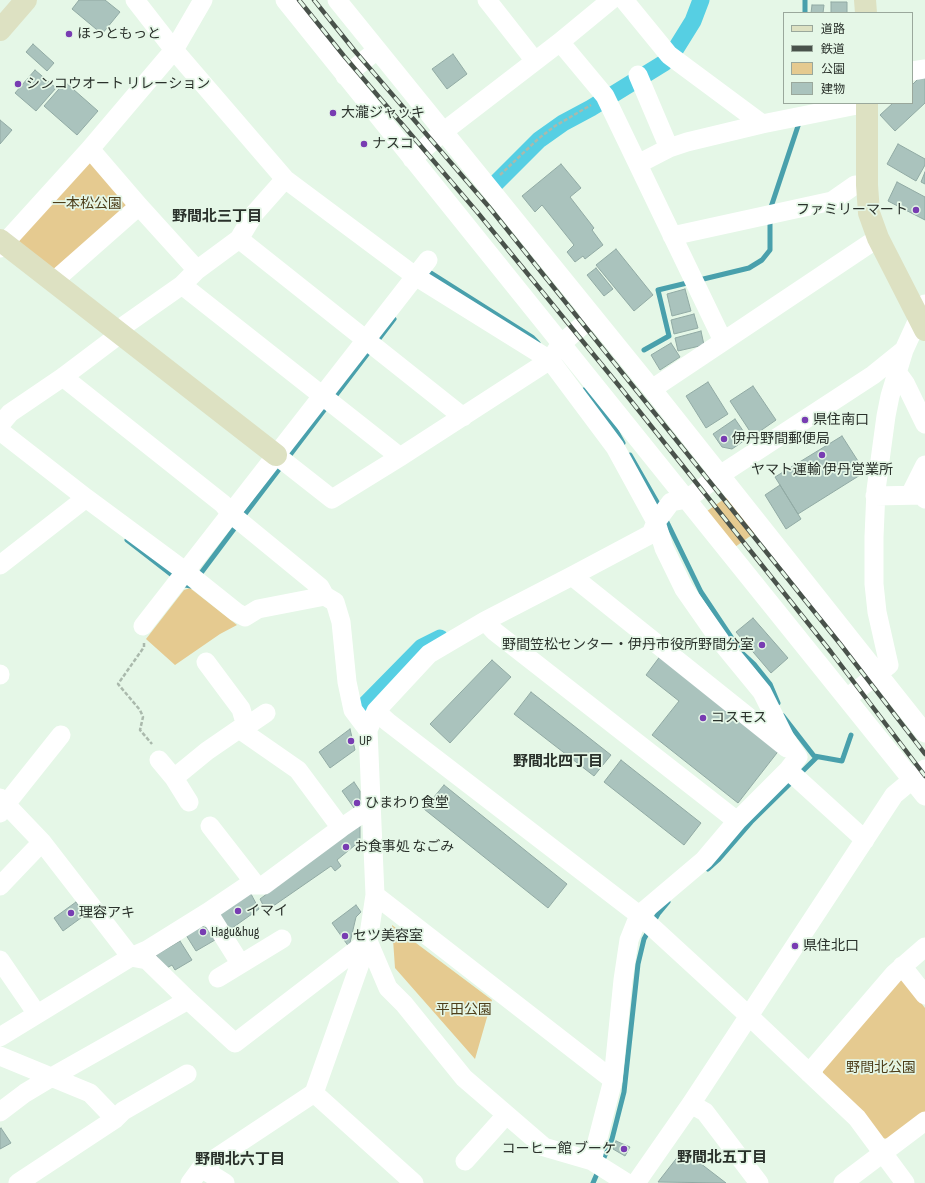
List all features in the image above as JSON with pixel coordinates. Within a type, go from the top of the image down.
[{"type":"street","points":[[0,30],[26,0]]},
{"type":"street","points":[[135,0],[174,50],[285,178],[415,276],[550,360],[662,515],[664,548],[684,589],[721,642],[762,692],[785,738],[793,763]]},
{"type":"street","points":[[203,0],[174,50],[90,149],[1,244],[54,281],[332,499],[463,417],[550,360],[560,344],[593,316]]},
{"type":"street","points":[[285,0],[560,344],[847,698],[918,774],[925,796]]},
{"type":"street","points":[[337,0],[652,389],[925,733]]},
{"type":"street","points":[[487,0],[535,61]]},
{"type":"street","points":[[412,159],[443,132],[560,42],[610,0]]},
{"type":"street","points":[[624,0],[669,55],[762,124]]},
{"type":"street","points":[[865,0],[866,12]]},
{"type":"street","points":[[560,42],[604,96],[723,341]]},
{"type":"street","points":[[345,76],[378,50]]},
{"type":"street","points":[[913,70],[925,69]]},
{"type":"street","points":[[639,78],[669,148]]},
{"type":"street","points":[[638,164],[669,148],[687,142],[762,124],[862,104]]},
{"type":"street","points":[[847,698],[889,665],[877,612],[874,584],[875,496],[890,396],[904,350],[923,317],[878,238],[869,213],[867,185],[867,104]]},
{"type":"street","points":[[90,149],[197,270]]},
{"type":"street","points":[[0,425],[10,413],[63,377],[120,334],[125,325],[182,285],[197,270],[239,239],[254,214],[285,178]]},
{"type":"street","points":[[672,236],[832,201],[855,185],[867,185]]},
{"type":"street","points":[[54,281],[139,206]]},
{"type":"street","points":[[652,389],[878,238]]},
{"type":"street","points":[[239,239],[463,417]]},
{"type":"street","points":[[143,626],[428,260]]},
{"type":"street","points":[[182,285],[400,457]]},
{"type":"street","points":[[196,1176],[314,1093],[368,941],[375,896],[368,730],[376,711],[429,654],[485,621],[652,534],[671,502],[687,499],[720,475],[873,375],[904,350]]},
{"type":"street","points":[[897,372],[905,383],[925,424]]},
{"type":"street","points":[[63,377],[222,504],[231,514],[320,587],[325,596],[335,602],[341,622],[353,710],[368,730]]},
{"type":"street","points":[[0,430],[86,498],[186,572],[236,612],[245,617],[258,609],[325,596]]},
{"type":"street","points":[[875,496],[918,497],[925,465]]},
{"type":"street","points":[[4,554],[86,498]]},
{"type":"street","points":[[572,576],[793,763],[865,840]]},
{"type":"street","points":[[485,621],[494,631],[737,821]]},
{"type":"street","points":[[206,662],[241,709],[245,723],[243,730]]},
{"type":"street","points":[[376,711],[394,727],[639,915],[749,1016],[856,1118],[905,1183]]},
{"type":"street","points":[[174,778],[207,751],[239,729],[243,730],[266,713]]},
{"type":"street","points":[[243,730],[298,770],[341,828]]},
{"type":"street","points":[[61,735],[2,805],[42,842],[131,957],[147,960],[235,1043],[368,941]]},
{"type":"street","points":[[159,760],[174,778],[189,802]]},
{"type":"street","points":[[592,1161],[613,1080],[623,980],[630,940],[639,915],[704,860],[737,821],[793,763]]},
{"type":"street","points":[[636,1183],[691,1104],[894,794],[918,774]]},
{"type":"street","points":[[0,1037],[131,957],[147,950],[248,885],[264,885],[360,815],[371,812]]},
{"type":"street","points":[[210,826],[256,885]]},
{"type":"street","points":[[0,886],[42,842]]},
{"type":"street","points":[[375,896],[613,1080]]},
{"type":"street","points":[[208,912],[240,963]]},
{"type":"street","points":[[218,978],[240,963],[282,939]]},
{"type":"street","points":[[368,941],[388,988],[404,1004],[464,1078],[544,1147],[592,1161],[627,1183]]},
{"type":"street","points":[[809,1073],[902,966],[925,947]]},
{"type":"street","points":[[0,960],[37,1014]]},
{"type":"street","points":[[902,966],[925,995]]},
{"type":"street","points":[[0,1112],[25,1093],[50,1078],[188,1000]]},
{"type":"street","points":[[0,1056],[90,1094],[115,1119]]},
{"type":"street","points":[[18,1183],[115,1119],[123,1111],[187,1074]]},
{"type":"street","points":[[314,1093],[414,1183]]},
{"type":"street","points":[[691,1104],[705,1112],[759,1183]]},
{"type":"street","points":[[466,1161],[506,1115]]},
{"type":"street","points":[[843,1183],[925,1121]]},
{"type":"street","points":[[196,1176],[225,1183]]},
{"type":"path","points":[[489,186],[538,139],[555,126],[604,96]]},
{"type":"path","points":[[143,626],[144,647],[118,684],[140,710],[143,717],[140,730],[159,754],[159,760]]},
{"type":"green space","name":"一本松公園","points":[[91,160],[129,204],[53,270],[17,241]]},
{"type":"green space","points":[[727,497],[756,532],[735,547],[707,511]]},
{"type":"green space","points":[[190,588],[237,625],[220,634],[175,665],[146,639],[184,590]]},
{"type":"green space","name":"平田公園","points":[[392,925],[492,1000],[475,1059],[395,968]]},
{"type":"green space","name":"野間北公園","points":[[903,980],[925,1008],[925,1113],[890,1139],[881,1138],[823,1074],[823,1067],[896,981]]},
{"type":"building","points":[[79,0],[105,0],[120,12],[102,34],[72,9]]},
{"type":"building","points":[[831,2],[847,2],[847,12],[831,12]]},
{"type":"building","points":[[812,5],[824,5],[823,12],[811,12]]},
{"type":"building","points":[[33,44],[54,63],[47,71],[26,52]]},
{"type":"building","points":[[453,54],[467,74],[447,89],[432,69]]},
{"type":"building","points":[[35,70],[56,88],[36,111],[15,93]]},
{"type":"building","points":[[923,74],[925,76],[925,103],[895,131],[880,115],[892,104],[913,104],[913,84]]},
{"type":"building","points":[[65,82],[98,111],[77,135],[44,106]]},
{"type":"building","points":[[0,120],[12,130],[0,144]]},
{"type":"building","points":[[898,144],[925,159],[925,165],[916,181],[887,164]]},
{"type":"building","points":[[561,164],[581,188],[570,197],[594,228],[592,230],[603,245],[585,259],[583,256],[575,262],[567,252],[574,245],[542,205],[535,212],[522,196]]},
{"type":"building","points":[[925,172],[925,184],[921,182]]},
{"type":"building","name":"ファミリーマート","points":[[897,182],[925,197],[925,220],[888,201]]},
{"type":"building","points":[[616,249],[653,295],[634,311],[596,265]]},
{"type":"building","points":[[596,268],[613,289],[604,296],[587,275]]},
{"type":"building","points":[[685,289],[691,311],[672,316],[667,294]]},
{"type":"building","points":[[694,314],[698,328],[674,334],[671,320]]},
{"type":"building","points":[[701,331],[704,345],[678,351],[675,338]]},
{"type":"building","points":[[671,343],[680,357],[660,370],[651,355]]},
{"type":"building","points":[[708,382],[728,414],[706,428],[686,396]]},
{"type":"building","points":[[753,386],[776,420],[753,436],[730,401]]},
{"type":"building","points":[[735,419],[748,438],[732,449],[722,447],[713,434]]},
{"type":"building","points":[[842,436],[865,472],[798,514],[775,477]]},
{"type":"building","points":[[780,485],[801,519],[786,529],[765,495]]},
{"type":"building","name":"野間笠松センター・伊丹市役所野間分室","points":[[753,618],[788,658],[771,673],[736,632]]},
{"type":"building","name":"コスモス","points":[[661,655],[780,749],[738,803],[652,735],[679,701],[646,675]]},
{"type":"building","points":[[492,660],[511,677],[450,743],[430,724]]},
{"type":"building","points":[[531,692],[611,755],[594,776],[514,714]]},
{"type":"building","points":[[350,729],[355,750],[330,768],[319,752]]},
{"type":"building","points":[[621,760],[701,823],[684,845],[604,782]]},
{"type":"building","points":[[354,782],[360,791],[360,804],[354,808],[342,791]]},
{"type":"building","points":[[444,785],[567,884],[548,908],[424,809]]},
{"type":"building","points":[[360,824],[360,841],[337,860],[341,866],[335,871],[331,866],[266,911],[260,899]]},
{"type":"building","points":[[251,894],[259,909],[228,931],[219,918],[221,913]]},
{"type":"building","points":[[76,902],[85,915],[63,931],[54,918]]},
{"type":"building","points":[[356,905],[361,912],[356,917],[349,947],[332,923]]},
{"type":"building","points":[[201,926],[207,928],[215,940],[196,951],[186,935]]},
{"type":"building","points":[[180,941],[192,960],[175,970],[172,965],[165,969],[156,955]]},
{"type":"building","points":[[1,1128],[11,1143],[0,1149],[0,1129]]},
{"type":"building","points":[[616,1141],[630,1147],[625,1156],[613,1149]]},
{"type":"building","points":[[683,1150],[726,1183],[658,1182]]},
{"type":"waterway","points":[[495,184],[539,140],[563,123],[591,108],[664,63],[675,50],[693,21],[701,0]]},
{"type":"waterway","points":[[805,0],[805,12]]},
{"type":"waterway","points":[[770,210],[800,120]]},
{"type":"waterway","points":[[644,350],[669,336],[658,290],[749,268],[762,260],[770,250],[770,218]]},
{"type":"waterway","points":[[426,279],[431,273],[532,337],[538,343]]},
{"type":"waterway","points":[[333,399],[394,319]]},
{"type":"waterway","points":[[584,390],[613,425],[623,443]]},
{"type":"waterway","points":[[242,518],[328,405]]},
{"type":"waterway","points":[[630,455],[661,509]]},
{"type":"waterway","points":[[665,518],[701,592],[741,652],[754,664],[770,684],[778,703]]},
{"type":"waterway","points":[[198,577],[237,525]]},
{"type":"waterway","points":[[127,540],[185,585],[191,586],[193,584]]},
{"type":"waterway","points":[[362,708],[422,647],[440,638]]},
{"type":"waterway","points":[[783,716],[814,756],[842,761],[851,735]]},
{"type":"waterway","points":[[708,869],[718,860],[751,822],[817,757]]},
{"type":"waterway","points":[[653,923],[668,902]]},
{"type":"waterway","points":[[593,1183],[612,1139],[624,1092],[638,964],[644,939],[649,930]]},
{"type":"railway","points":[[299,0],[344,56],[478,213],[620,387],[831,652],[925,776]]},
{"type":"railway","points":[[314,0],[354,50],[489,207],[841,645],[925,754]]},
{"type":"place","name":"ほっともっと","points":[[69,34]]},
{"type":"place","name":"シンコウオート リレーション","points":[[18,84]]},
{"type":"place","name":"大瀧ジャッキ","points":[[333,113]]},
{"type":"place","name":"ナスコ","points":[[364,144]]},
{"type":"place","name":"ファミリーマート","points":[[916,210]]},
{"type":"place","name":"県住南口","points":[[805,420]]},
{"type":"place","name":"伊丹野間郵便局","points":[[724,439]]},
{"type":"place","name":"ヤマト運輸 伊丹営業所","points":[[822,455]]},
{"type":"place","name":"野間笠松センター・伊丹市役所野間分室","points":[[762,645]]},
{"type":"place","name":"コスモス","points":[[703,718]]},
{"type":"place","name":"UP","points":[[351,741]]},
{"type":"place","name":"ひまわり食堂","points":[[357,803]]},
{"type":"place","name":"お食事処 なごみ","points":[[346,847]]},
{"type":"place","name":"イマイ","points":[[238,911]]},
{"type":"place","name":"理容アキ","points":[[71,913]]},
{"type":"place","name":"Hagu&hug","points":[[203,932]]},
{"type":"place","name":"セツ美容室","points":[[345,936]]},
{"type":"place","name":"県住北口","points":[[795,946]]},
{"type":"place","name":"コーヒー館 ブーケ","points":[[624,1149]]},
{"type":"district","name":"野間北三丁目","points":[[217,217]]},
{"type":"district","name":"野間北四丁目","points":[[558,762]]},
{"type":"district","name":"野間北五丁目","points":[[722,1158]]},
{"type":"district","name":"野間北六丁目","points":[[240,1160]]}]
